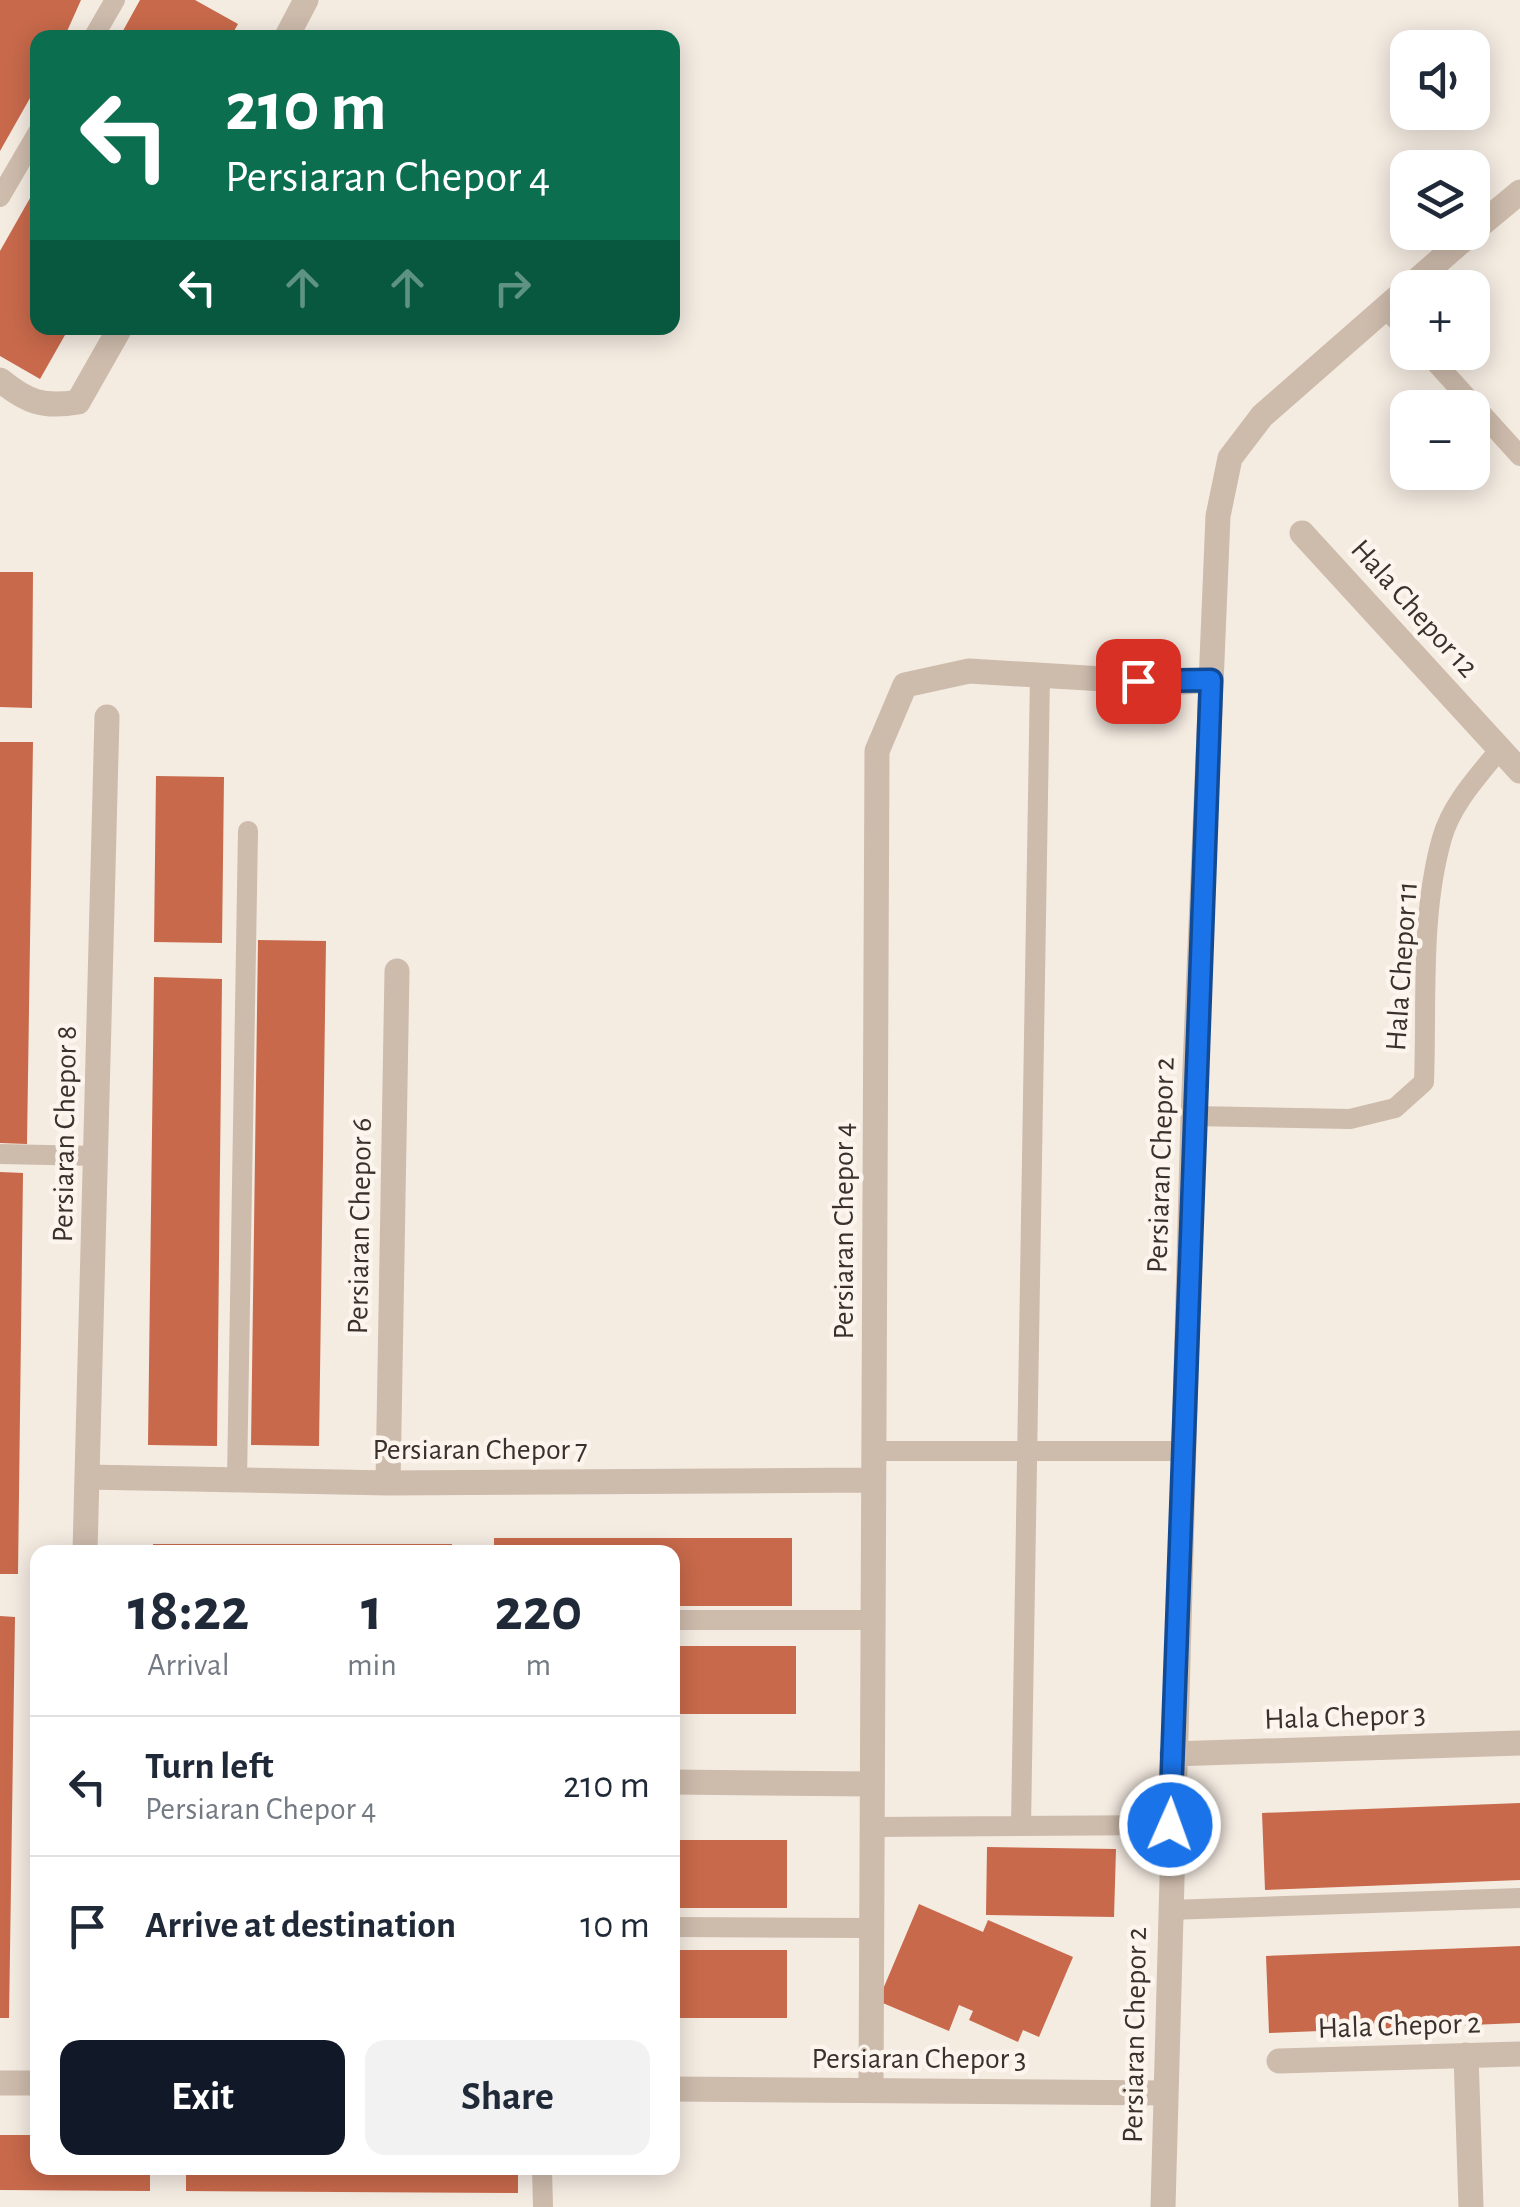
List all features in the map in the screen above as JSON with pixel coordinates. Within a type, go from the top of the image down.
[{"type":"street","points":[[290,30],[306,0]]},
{"type":"street","name":"Persiaran Chepor 2","points":[[1490,217],[1520,192]]},
{"type":"street","name":"Persiaran Chepor 2","points":[[1163,2207],[1172,1754],[1218,516],[1230,458],[1262,416],[1451,250]]},
{"type":"street","points":[[0,380],[24,400],[50,407],[78,402],[116,335]]},
{"type":"street","name":"Hala Chepor 12","points":[[1302,533],[1520,771]]},
{"type":"street","name":"Persiaran Chepor 4","points":[[871,2090],[878,751],[905,685],[968,671],[1211,680]]},
{"type":"street","name":"Persiaran Chepor 8","points":[[86,1545],[107,717]]},
{"type":"street","name":"Persiaran Chepor 6","points":[[388,1483],[397,971]]},
{"type":"street","name":"Persiaran Chepor 7","points":[[87,1476],[388,1483],[873,1480]]},
{"type":"street","name":"Hala Chepor 3","points":[[1172,1754],[1520,1743]]},
{"type":"street","points":[[680,1782],[872,1784]]},
{"type":"street","name":"Hala Chepor 2","points":[[1280,2061],[1520,2054]]},
{"type":"street","points":[[1466,2055],[1471,2207]]},
{"type":"street","points":[[0,2083],[30,2083]]},
{"type":"street","name":"Persiaran Chepor 3","points":[[680,2088],[1165,2093]]},
{"type":"lane","points":[[97,30],[114,0]]},
{"type":"lane","points":[[0,197],[30,146]]},
{"type":"lane","points":[[1384,307],[1390,313]]},
{"type":"lane","points":[[1442,370],[1520,456]]},
{"type":"lane","points":[[1021,1826],[1040,675]]},
{"type":"lane","name":"Hala Chepor 11","points":[[1193,1116],[1350,1119],[1395,1108],[1424,1082],[1430,908],[1442,836],[1464,795],[1500,749]]},
{"type":"lane","points":[[237,1480],[248,831]]},
{"type":"lane","points":[[0,1154],[96,1156]]},
{"type":"lane","points":[[874,1451],[1185,1451]]},
{"type":"lane","points":[[680,1620],[873,1620]]},
{"type":"lane","points":[[872,1827],[1170,1825]]},
{"type":"lane","points":[[1169,1910],[1520,1898]]},
{"type":"lane","points":[[680,1928],[872,1928]]},
{"type":"lane","points":[[542,2175],[543,2207]]},
{"type":"building","points":[[0,0],[81,0],[68,30],[30,30],[30,98],[0,151]]},
{"type":"building","points":[[140,0],[195,0],[238,24],[235,30],[123,30]]},
{"type":"building","points":[[30,198],[30,335],[65,335],[40,379],[0,356],[0,251]]},
{"type":"building","points":[[0,572],[33,572],[32,708],[0,707]]},
{"type":"building","points":[[0,742],[33,742],[27,1144],[0,1143]]},
{"type":"building","points":[[156,776],[224,777],[222,943],[154,942]]},
{"type":"building","points":[[258,940],[326,941],[319,1446],[251,1445]]},
{"type":"building","points":[[154,977],[222,979],[217,1446],[148,1445]]},
{"type":"building","points":[[0,1172],[23,1173],[18,1574],[0,1574]]},
{"type":"building","points":[[494,1538],[792,1538],[792,1606],[680,1606],[680,1545],[494,1545]]},
{"type":"building","points":[[153,1544],[452,1544],[452,1545]]},
{"type":"building","points":[[0,1616],[15,1617],[9,2018],[0,2018]]},
{"type":"building","points":[[680,1646],[796,1646],[796,1714],[680,1714]]},
{"type":"building","points":[[1520,1803],[1520,1880],[1265,1890],[1262,1813]]},
{"type":"building","points":[[680,1840],[787,1840],[787,1908],[680,1908]]},
{"type":"building","points":[[987,1847],[1116,1849],[1114,1917],[986,1915]]},
{"type":"building","points":[[919,1904],[983,1932],[988,1920],[1073,1957],[1039,2037],[1023,2030],[1018,2042],[969,2020],[973,2011],[959,2005],[949,2031],[878,2001]]},
{"type":"building","points":[[1520,1946],[1520,2023],[1269,2033],[1266,1956]]},
{"type":"building","points":[[680,1950],[787,1950],[787,2018],[680,2018]]},
{"type":"building","points":[[0,2135],[30,2135],[30,2175],[150,2175],[150,2191],[0,2190]]},
{"type":"building","points":[[186,2175],[518,2175],[518,2193],[186,2191]]},
{"type":"route","points":[[1138,681],[1211,680],[1170,1825]]}]
